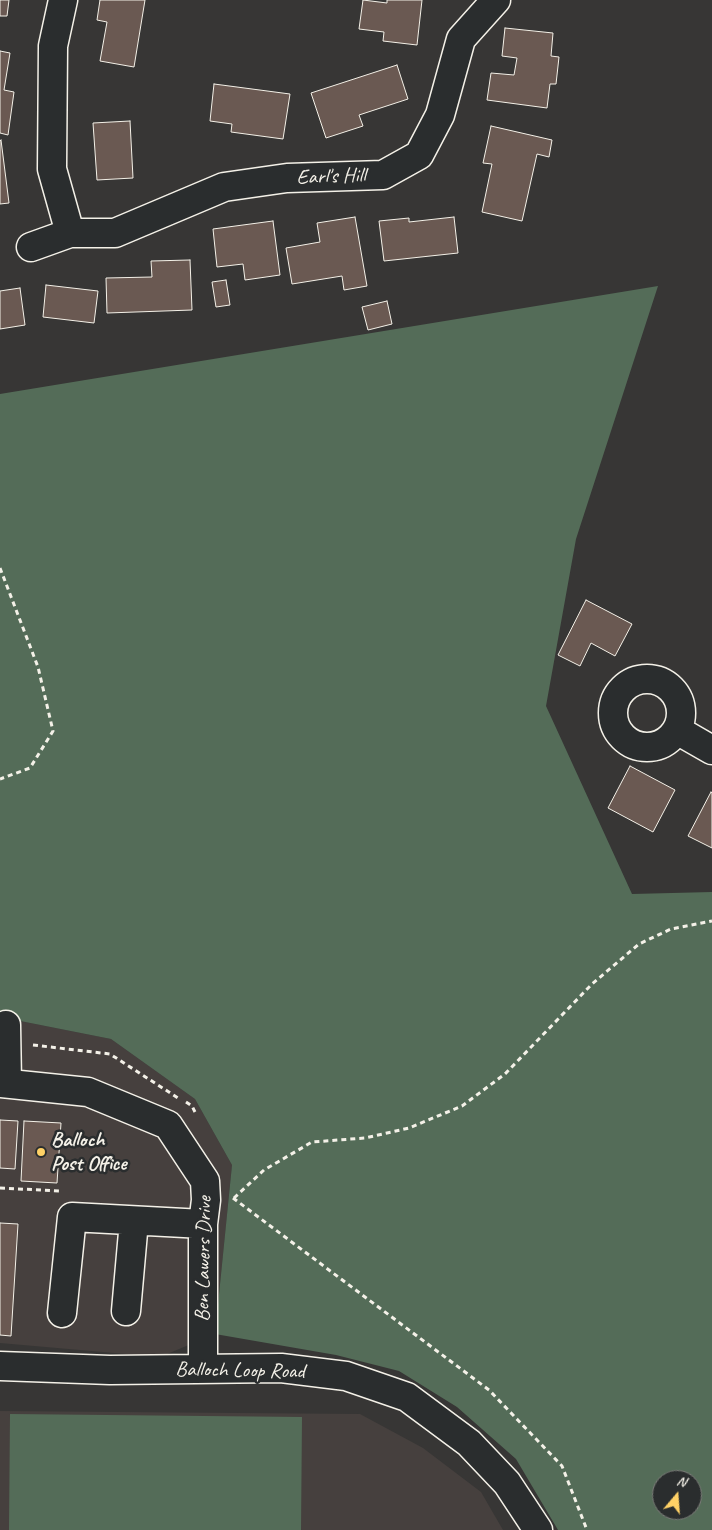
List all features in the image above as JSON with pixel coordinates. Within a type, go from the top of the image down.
[{"type":"street","points":[[63,0],[53,46],[52,169],[70,233]]},
{"type":"street","name":"Earl's Hill","points":[[31,247],[70,233],[115,232],[224,187],[287,178],[383,175],[419,155],[440,115],[461,40],[496,0]]},
{"type":"street","points":[[677,730],[712,750]]},
{"type":"street","points":[[3,1083],[6,1025]]},
{"type":"street","name":"Ben Lawers Drive","points":[[3,1083],[88,1092],[168,1125],[205,1181],[206,1200],[203,1224],[203,1369]]},
{"type":"street","points":[[62,1313],[72,1218],[203,1224]]},
{"type":"street","points":[[126,1311],[134,1221]]},
{"type":"street","name":"Balloch Loop Road","points":[[0,1366],[110,1370],[281,1368],[346,1376],[407,1397],[469,1443],[507,1483],[538,1530]]},
{"type":"path","points":[[0,568],[38,667],[52,730],[30,768],[0,779]]},
{"type":"path","points":[[587,1530],[562,1466],[489,1390],[233,1199],[264,1170],[312,1142],[365,1138],[409,1128],[462,1106],[505,1074],[592,984],[638,944],[671,929],[712,921]]},
{"type":"shaded area","points":[[0,1017],[111,1039],[195,1099],[232,1165],[215,1334],[160,1357],[0,1343]]},
{"type":"shaded area","points":[[0,1411],[360,1414],[423,1448],[481,1492],[503,1530],[0,1530]]},
{"type":"green space","points":[[658,286],[576,539],[546,706],[632,894],[712,892],[712,1530],[558,1530],[516,1459],[457,1407],[399,1371],[336,1355],[215,1334],[232,1165],[195,1099],[111,1039],[0,1017],[0,394]]},
{"type":"green space","points":[[10,1414],[302,1417],[301,1530],[9,1530]]},
{"type":"building","points":[[0,0],[9,0],[7,16],[0,16]]},
{"type":"building","points":[[100,0],[145,0],[134,67],[100,61],[107,22],[97,20]]},
{"type":"building","points":[[363,0],[387,3],[387,0],[422,0],[417,45],[383,41],[384,32],[359,29]]},
{"type":"building","points":[[505,28],[553,33],[551,56],[559,57],[556,84],[550,84],[547,108],[487,100],[491,73],[514,75],[517,58],[502,56]]},
{"type":"building","points":[[0,51],[10,53],[4,90],[14,92],[8,135],[0,133]]},
{"type":"building","points":[[397,65],[408,99],[359,115],[363,126],[326,138],[311,93]]},
{"type":"building","points":[[214,84],[290,94],[283,139],[231,132],[232,124],[210,121]]},
{"type":"building","points":[[130,121],[133,178],[97,180],[93,123]]},
{"type":"building","points":[[491,126],[552,140],[549,157],[537,154],[522,221],[482,212],[492,164],[483,163]]},
{"type":"building","points":[[0,141],[9,203],[0,204]]},
{"type":"building","points":[[355,217],[367,286],[344,290],[342,276],[292,284],[286,248],[320,242],[317,223]]},
{"type":"building","points":[[454,217],[458,253],[384,261],[379,221],[409,218],[409,222]]},
{"type":"building","points":[[273,221],[280,275],[245,280],[243,264],[217,267],[213,229]]},
{"type":"building","points":[[190,260],[192,310],[107,313],[106,278],[152,277],[151,261]]},
{"type":"building","points":[[226,280],[230,305],[216,307],[212,282]]},
{"type":"building","points":[[46,285],[98,291],[94,323],[43,317]]},
{"type":"building","points":[[20,288],[25,325],[0,329],[0,291]]},
{"type":"building","points":[[387,301],[392,324],[368,330],[362,307]]},
{"type":"building","points":[[586,600],[632,624],[615,656],[591,643],[580,666],[558,655]]},
{"type":"building","points":[[630,766],[675,790],[653,832],[608,808]]},
{"type":"building","points":[[712,793],[712,848],[688,836]]},
{"type":"building","points":[[0,1120],[18,1121],[15,1169],[0,1168]]},
{"type":"building","name":"Balloch Post Office","points":[[24,1121],[61,1123],[57,1183],[21,1181]]},
{"type":"building","points":[[0,1223],[18,1224],[11,1336],[0,1335]]},
{"type":"place","name":"Balloch Post Office","points":[[41,1152]]}]
